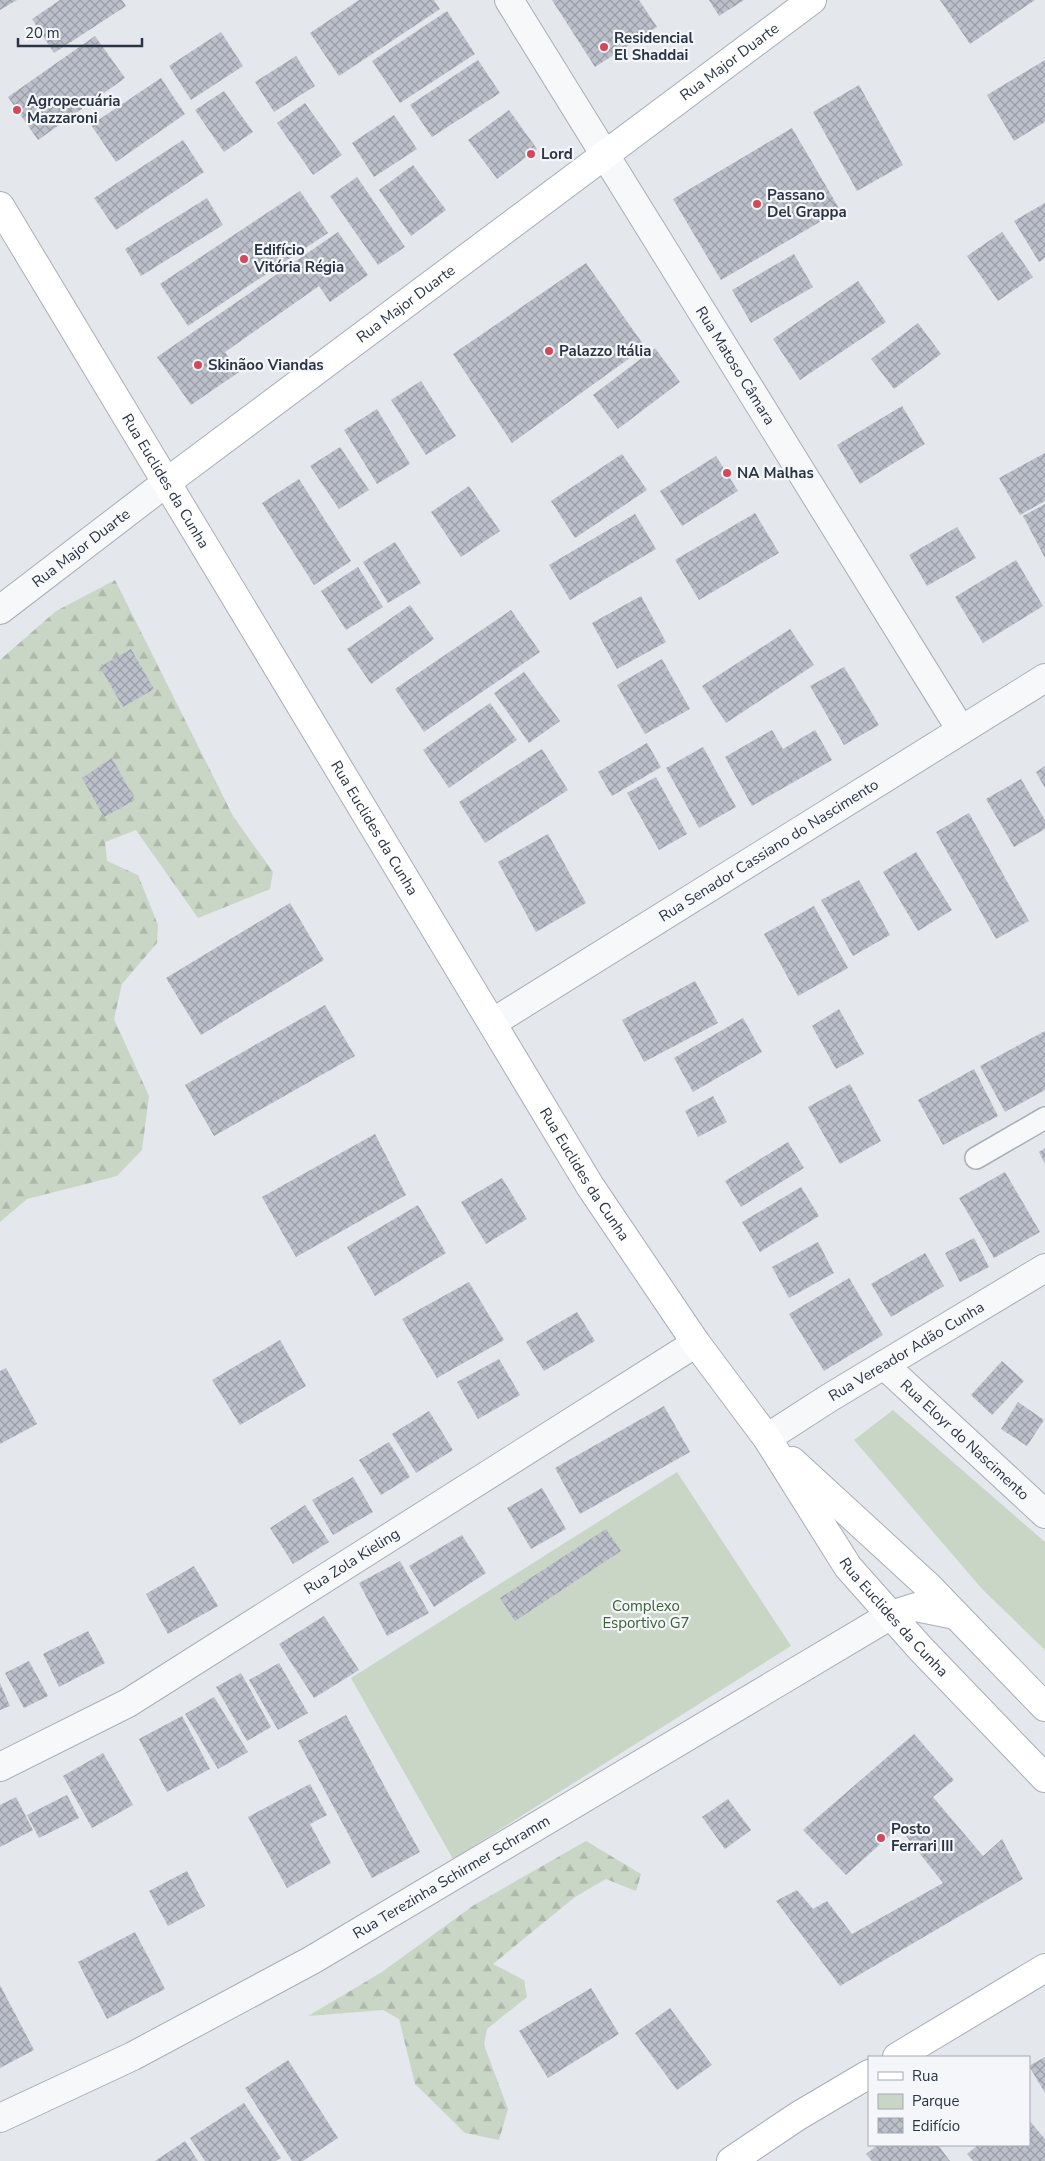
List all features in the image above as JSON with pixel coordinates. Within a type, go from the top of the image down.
[{"type":"main road","name":"Rua Major Duarte","points":[[167,482],[812,0]]},
{"type":"main road","name":"Rua Euclides da Cunha","points":[[0,206],[590,1186],[696,1343],[767,1438],[848,1568],[978,1709],[1045,1778]]},
{"type":"main road","name":"Rua Euclides da Cunha","points":[[767,1438],[928,1586],[1045,1708]]},
{"type":"main road","points":[[891,1615],[916,1607],[955,1615]]},
{"type":"main road","points":[[899,2056],[1045,1968]]},
{"type":"main road","points":[[731,2161],[798,2116],[868,2075]]},
{"type":"street","name":"Rua Matoso Câmara","points":[[509,0],[961,730]]},
{"type":"street","name":"Rua Major Duarte","points":[[0,610],[167,482]]},
{"type":"street","name":"Rua Senador Cassiano do Nascimento","points":[[492,1023],[1045,678]]},
{"type":"street","name":"Rua Vereador Adão Cunha","points":[[767,1438],[1045,1268]]},
{"type":"street","name":"Rua Zola Kieling","points":[[0,1767],[128,1703],[696,1343]]},
{"type":"street","name":"Rua Eloyr do Nascimento","points":[[884,1365],[1045,1514]]},
{"type":"street","name":"Rua Terezinha Schirmer Schramm","points":[[0,2118],[133,2056],[312,1960],[891,1615]]},
{"type":"lane","points":[[976,1158],[1045,1118]]},
{"type":"green space","points":[[115,580],[233,816],[273,872],[270,889],[198,918],[136,830],[105,842],[107,861],[138,875],[158,925],[157,943],[122,984],[114,1019],[149,1096],[142,1150],[117,1176],[27,1199],[0,1222],[0,660],[56,611]]},
{"type":"green space","points":[[893,1410],[1045,1542],[1045,1650],[983,1590],[854,1440]]},
{"type":"green space","name":"Complexo Esportivo G7","points":[[677,1472],[791,1646],[453,1859],[351,1678]]},
{"type":"green space","points":[[586,1841],[641,1874],[636,1891],[606,1879],[575,1897],[493,1964],[524,1980],[527,1997],[487,2029],[484,2045],[508,2109],[499,2140],[465,2133],[415,2084],[399,2019],[383,2010],[308,2016],[382,1972],[474,1905]]},
{"type":"building","points":[[0,0],[17,0],[0,10]]},
{"type":"building","points":[[60,0],[122,0],[126,6],[54,53],[32,19]]},
{"type":"building","points":[[359,0],[434,0],[440,9],[339,76],[310,33]]},
{"type":"building","name":"Residencial El Shaddai","points":[[552,0],[639,0],[657,27],[595,67]]},
{"type":"building","points":[[709,0],[744,0],[719,16]]},
{"type":"building","points":[[940,0],[1035,0],[970,44]]},
{"type":"building","points":[[447,11],[475,54],[400,103],[372,61]]},
{"type":"building","points":[[221,32],[243,66],[191,100],[169,66]]},
{"type":"building","points":[[95,36],[125,78],[38,140],[8,97]]},
{"type":"building","points":[[296,56],[315,86],[274,112],[255,82]]},
{"type":"building","points":[[478,60],[500,93],[432,137],[410,105]]},
{"type":"building","points":[[1045,60],[1045,122],[1014,141],[987,95]]},
{"type":"building","points":[[161,78],[185,114],[116,162],[91,125]]},
{"type":"building","points":[[859,85],[903,165],[857,191],[813,112]]},
{"type":"building","points":[[224,91],[253,132],[224,152],[195,110]]},
{"type":"building","points":[[305,103],[342,155],[313,175],[277,123]]},
{"type":"building","points":[[509,110],[537,149],[497,179],[468,140]]},
{"type":"building","points":[[394,115],[417,149],[374,177],[352,143]]},
{"type":"building","name":"Passano Del Grappa","points":[[792,128],[840,210],[721,280],[673,199]]},
{"type":"building","points":[[183,140],[204,172],[116,230],[94,198]]},
{"type":"building","points":[[413,165],[446,210],[411,236],[379,190]]},
{"type":"building","points":[[357,177],[405,247],[378,265],[330,196]]},
{"type":"building","name":"Edifício Vitória Régia","points":[[300,191],[328,233],[188,326],[160,284]]},
{"type":"building","points":[[207,198],[223,225],[141,276],[125,249]]},
{"type":"building","points":[[1045,203],[1045,258],[1039,262],[1014,221]]},
{"type":"building","points":[[338,232],[368,275],[330,302],[319,286],[225,352],[239,372],[191,405],[157,357]]},
{"type":"building","points":[[1002,232],[1033,277],[998,301],[967,256]]},
{"type":"building","points":[[794,254],[813,287],[751,323],[732,290]]},
{"type":"building","name":"Palazzo Itália","points":[[586,263],[645,347],[512,443],[453,354]]},
{"type":"building","points":[[858,281],[886,322],[800,380],[773,339]]},
{"type":"building","points":[[918,323],[941,354],[894,389],[871,359]]},
{"type":"building","points":[[655,348],[680,382],[618,429],[593,395]]},
{"type":"building","points":[[421,381],[456,436],[426,455],[391,400]]},
{"type":"building","points":[[902,406],[925,444],[860,484],[837,445]]},
{"type":"building","points":[[377,409],[410,464],[377,484],[344,430]]},
{"type":"building","points":[[340,447],[369,490],[339,509],[310,466]]},
{"type":"building","points":[[1045,453],[1045,501],[1020,515],[999,478]]},
{"type":"building","points":[[622,454],[647,490],[575,538],[551,501]]},
{"type":"building","points":[[716,456],[738,491],[682,526],[660,491]]},
{"type":"building","points":[[299,479],[351,561],[314,585],[262,503]]},
{"type":"building","points":[[469,486],[500,531],[461,557],[431,512]]},
{"type":"building","points":[[1045,504],[1045,558],[1023,516]]},
{"type":"building","points":[[755,513],[779,553],[699,600],[675,560]]},
{"type":"building","points":[[635,514],[656,549],[570,600],[549,565]]},
{"type":"building","points":[[957,527],[976,558],[927,586],[909,555]]},
{"type":"building","points":[[395,542],[421,583],[388,603],[363,562]]},
{"type":"building","points":[[1016,560],[1043,606],[983,643],[955,597]]},
{"type":"building","points":[[358,567],[383,607],[346,630],[321,591]]},
{"type":"building","points":[[641,596],[666,642],[617,669],[592,623]]},
{"type":"building","points":[[410,605],[434,639],[371,684],[347,649]]},
{"type":"building","points":[[511,610],[540,652],[424,732],[395,689]]},
{"type":"building","points":[[790,629],[814,665],[726,723],[702,686]]},
{"type":"building","points":[[131,649],[154,689],[123,707],[100,667]]},
{"type":"building","points":[[662,659],[690,709],[645,734],[617,685]]},
{"type":"building","points":[[844,667],[879,725],[844,745],[810,686]]},
{"type":"building","points":[[524,672],[560,721],[529,743],[494,693]]},
{"type":"building","points":[[490,703],[517,740],[449,788],[423,750]]},
{"type":"building","points":[[772,730],[783,749],[815,730],[832,760],[752,806],[725,757]]},
{"type":"building","points":[[647,743],[661,767],[612,796],[598,772]]},
{"type":"building","points":[[703,747],[736,807],[699,828],[666,768]]},
{"type":"building","points":[[542,749],[568,790],[485,843],[459,802]]},
{"type":"building","points":[[112,758],[135,800],[104,817],[82,778]]},
{"type":"building","points":[[1045,766],[1045,788],[1036,772]]},
{"type":"building","points":[[656,777],[687,834],[659,850],[627,793]]},
{"type":"building","points":[[1021,779],[1045,820],[1045,829],[1014,847],[986,799]]},
{"type":"building","points":[[969,813],[1029,921],[996,939],[936,832]]},
{"type":"building","points":[[548,834],[586,903],[536,932],[498,862]]},
{"type":"building","points":[[916,852],[952,910],[918,931],[883,872]]},
{"type":"building","points":[[859,880],[890,935],[853,956],[821,900]]},
{"type":"building","points":[[290,903],[324,960],[201,1035],[166,978]]},
{"type":"building","points":[[814,906],[848,968],[798,996],[764,934]]},
{"type":"building","points":[[695,981],[718,1023],[644,1062],[622,1020]]},
{"type":"building","points":[[325,1005],[355,1056],[214,1136],[185,1085]]},
{"type":"building","points":[[839,1009],[864,1054],[836,1069],[812,1026]]},
{"type":"building","points":[[743,1018],[762,1052],[693,1092],[674,1058]]},
{"type":"building","points":[[1045,1031],[1045,1090],[1005,1112],[980,1066]]},
{"type":"building","points":[[974,1069],[998,1116],[943,1145],[918,1100]]},
{"type":"building","points":[[850,1084],[881,1141],[840,1164],[808,1107]]},
{"type":"building","points":[[713,1096],[727,1122],[698,1137],[685,1111]]},
{"type":"building","points":[[375,1134],[406,1195],[296,1257],[262,1197]]},
{"type":"building","points":[[788,1142],[804,1168],[741,1207],[725,1181]]},
{"type":"building","points":[[1045,1148],[1045,1164],[1039,1152]]},
{"type":"building","points":[[1005,1172],[1040,1232],[994,1258],[959,1198]]},
{"type":"building","points":[[502,1178],[527,1219],[486,1244],[461,1202]]},
{"type":"building","points":[[801,1187],[819,1216],[760,1252],[742,1222]]},
{"type":"building","points":[[418,1205],[446,1253],[375,1296],[347,1247]]},
{"type":"building","points":[[974,1238],[989,1267],[960,1282],[945,1253]]},
{"type":"building","points":[[818,1242],[834,1273],[789,1298],[772,1267]]},
{"type":"building","points":[[925,1253],[944,1286],[891,1317],[871,1284]]},
{"type":"building","points":[[849,1278],[883,1335],[824,1371],[789,1314]]},
{"type":"building","points":[[469,1282],[504,1340],[437,1378],[402,1319]]},
{"type":"building","points":[[577,1312],[595,1341],[544,1371],[526,1342]]},
{"type":"building","points":[[280,1340],[306,1386],[240,1425],[212,1380]]},
{"type":"building","points":[[499,1359],[520,1395],[478,1419],[457,1382]]},
{"type":"building","points":[[1002,1361],[1024,1381],[992,1415],[971,1395]]},
{"type":"building","points":[[6,1368],[37,1424],[0,1444],[0,1371]]},
{"type":"building","points":[[1018,1402],[1044,1420],[1027,1446],[1001,1429]]},
{"type":"building","points":[[664,1406],[690,1452],[580,1514],[555,1468]]},
{"type":"building","points":[[429,1411],[453,1450],[416,1473],[392,1434]]},
{"type":"building","points":[[389,1442],[410,1477],[381,1495],[359,1460]]},
{"type":"building","points":[[353,1477],[373,1512],[333,1535],[312,1500]]},
{"type":"building","points":[[542,1488],[566,1529],[531,1549],[507,1508]]},
{"type":"building","points":[[305,1505],[329,1542],[293,1564],[270,1528]]},
{"type":"building","points":[[606,1529],[621,1551],[515,1621],[500,1598]]},
{"type":"building","points":[[462,1535],[486,1573],[434,1607],[409,1566]]},
{"type":"building","points":[[400,1561],[429,1613],[387,1636],[359,1583]]},
{"type":"building","points":[[194,1566],[218,1606],[168,1634],[146,1594]]},
{"type":"building","points":[[324,1616],[359,1670],[314,1698],[279,1644]]},
{"type":"building","points":[[88,1631],[105,1663],[59,1687],[43,1654]]},
{"type":"building","points":[[29,1661],[48,1696],[24,1708],[5,1673]]},
{"type":"building","points":[[279,1663],[308,1713],[278,1730],[249,1680]]},
{"type":"building","points":[[241,1673],[271,1727],[247,1741],[216,1687]]},
{"type":"building","points":[[0,1683],[10,1706],[0,1710]]},
{"type":"building","points":[[214,1697],[248,1752],[218,1769],[185,1714]]},
{"type":"building","points":[[346,1715],[420,1852],[372,1878],[298,1741]]},
{"type":"building","points":[[182,1716],[210,1769],[167,1792],[139,1739]]},
{"type":"building","points":[[914,1734],[954,1780],[933,1797],[983,1856],[1002,1839],[1023,1879],[840,1986],[776,1901],[797,1890],[813,1909],[827,1901],[852,1934],[943,1883],[899,1827],[846,1875],[803,1830]]},
{"type":"building","points":[[103,1753],[133,1805],[92,1828],[63,1776]]},
{"type":"building","points":[[310,1784],[327,1815],[310,1824],[331,1863],[287,1888],[248,1817]]},
{"type":"building","points":[[67,1795],[79,1818],[39,1838],[27,1815]]},
{"type":"building","points":[[16,1797],[33,1830],[0,1847],[0,1805]]},
{"type":"building","points":[[728,1799],[751,1830],[725,1849],[702,1817]]},
{"type":"building","points":[[187,1871],[205,1906],[168,1926],[149,1891]]},
{"type":"building","points":[[135,1932],[165,1989],[107,2019],[78,1962]]},
{"type":"building","points":[[0,1985],[34,2050],[0,2068]]},
{"type":"building","points":[[591,1988],[619,2034],[548,2078],[519,2031]]},
{"type":"building","points":[[670,2008],[712,2065],[677,2090],[635,2033]]},
{"type":"building","points":[[1045,2057],[1045,2093],[1030,2068],[1030,2065]]},
{"type":"building","points":[[288,2060],[338,2138],[303,2161],[292,2161],[245,2088]]},
{"type":"building","points":[[244,2103],[281,2158],[276,2161],[205,2161],[190,2138]]},
{"type":"building","points":[[1030,2121],[1045,2139],[1045,2161],[973,2161],[967,2154],[977,2146],[1030,2146]]},
{"type":"building","points":[[185,2141],[198,2161],[155,2161]]},
{"type":"building","points":[[877,2146],[939,2146],[950,2161],[872,2161],[866,2154]]},
{"type":"place","name":"Residencial El Shaddai","points":[[604,47]]},
{"type":"place","name":"Agropecuária Mazzaroni","points":[[17,110]]},
{"type":"place","name":"Lord","points":[[531,154]]},
{"type":"place","name":"Passano Del Grappa","points":[[757,204]]},
{"type":"place","name":"Edifício Vitória Régia","points":[[244,259]]},
{"type":"place","name":"Palazzo Itália","points":[[549,351]]},
{"type":"place","name":"Skinãoo Viandas","points":[[198,365]]},
{"type":"place","name":"NA Malhas","points":[[727,473]]},
{"type":"place","name":"Posto Ferrari III","points":[[881,1838]]}]
